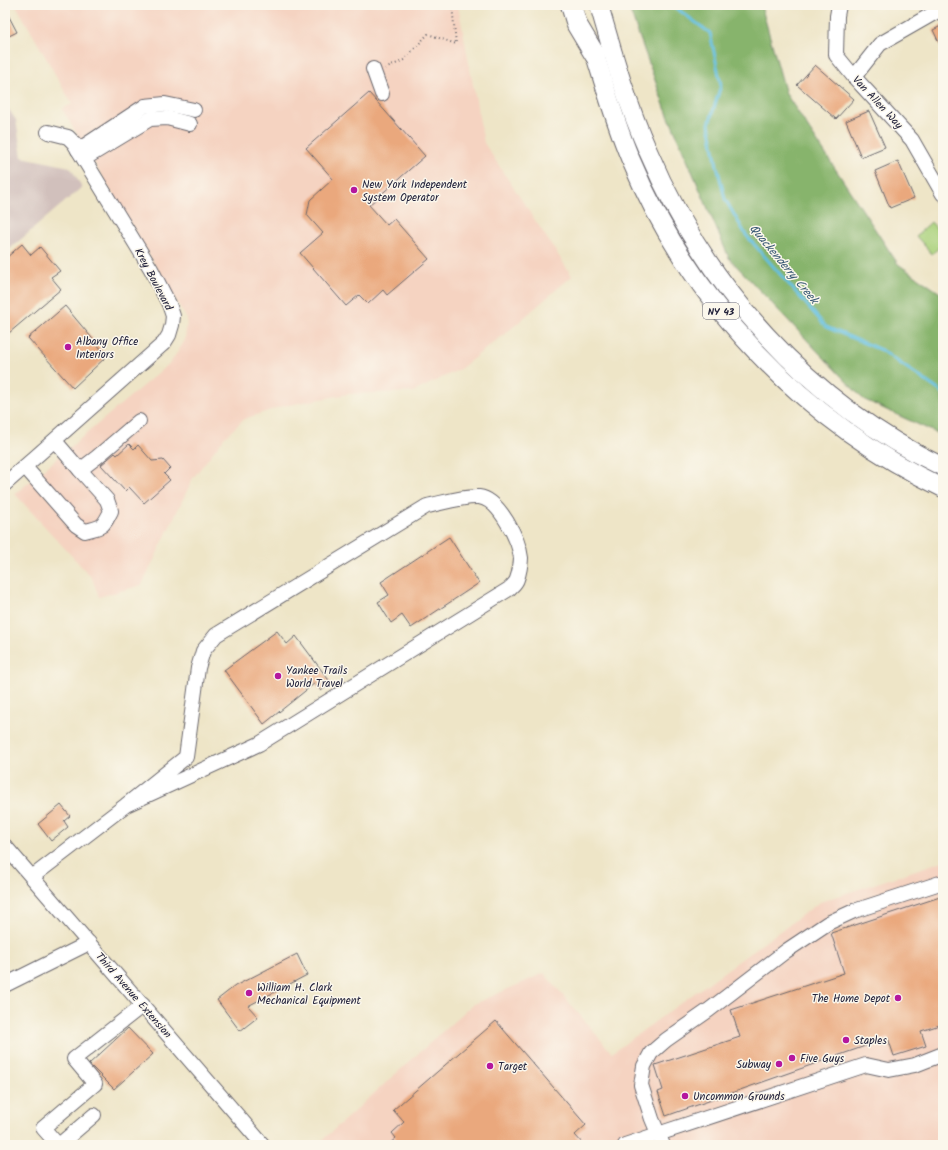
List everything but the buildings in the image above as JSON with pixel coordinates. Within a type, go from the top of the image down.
[{"type":"highway","points":[[571,5],[577,26],[595,55]]},
{"type":"highway","points":[[581,5],[595,55]]},
{"type":"main road","name":"NY 43","points":[[599,5],[623,85],[647,151],[680,218],[719,278],[764,334],[816,383],[870,425],[902,445],[943,467]]},
{"type":"main road","name":"NY 43","points":[[595,55],[617,124],[646,193],[683,259],[726,318],[751,347],[776,372],[831,420],[860,441],[892,461],[943,488]]},
{"type":"street","name":"Van Allen Way","points":[[839,5],[837,16],[836,55],[854,78],[912,140],[943,194]]},
{"type":"street","points":[[854,78],[880,44],[943,8]]},
{"type":"street","points":[[374,71],[382,94]]},
{"type":"street","points":[[81,154],[145,106],[165,104],[194,110]]},
{"type":"street","points":[[81,154],[150,119],[167,118],[190,124]]},
{"type":"street","name":"Krey Boulevard","points":[[5,484],[164,343],[172,326],[173,316],[169,304],[152,269],[74,143],[68,137],[48,132]]},
{"type":"street","points":[[80,470],[139,421]]},
{"type":"street","points":[[25,467],[76,525],[85,531],[99,528],[105,523],[111,511],[107,500],[55,441]]},
{"type":"street","points":[[32,877],[186,756],[198,668],[204,651],[216,635],[427,506],[461,499],[480,497],[493,505],[502,515],[515,534],[521,559],[517,580],[509,589],[259,744],[126,804]]},
{"type":"street","name":"Third Avenue Extension","points":[[5,846],[263,1145]]},
{"type":"street","points":[[661,1140],[652,1119],[641,1085],[644,1066],[651,1052],[710,1010],[786,951],[828,923],[854,911],[943,882]]},
{"type":"street","points":[[5,985],[89,943]]},
{"type":"street","points":[[94,1115],[59,1145],[43,1128],[94,1084],[74,1059],[143,1005]]},
{"type":"street","points":[[625,1145],[661,1140],[866,1065],[889,1070],[915,1065],[943,1054]]},
{"type":"path","points":[[374,71],[404,60],[428,34],[456,44],[452,5]]},
{"type":"shaded area","name":"New York Independent System Operator","points":[[16,5],[458,5],[484,143],[572,276],[512,328],[460,369],[413,392],[348,394],[283,406],[244,419],[224,438],[193,478],[142,585],[99,597],[92,578],[15,494],[171,362],[185,340],[187,319],[62,109],[72,104]]},
{"type":"shaded area","points":[[5,104],[16,120],[22,157],[70,167],[82,187],[5,253]]},
{"type":"shaded area","points":[[943,861],[943,1145],[317,1145],[472,1005],[544,973],[612,1053],[820,902]]},
{"type":"green space","points":[[628,5],[761,5],[786,94],[898,264],[943,295],[943,436],[863,399],[729,258],[665,108]]},
{"type":"green space","points":[[931,222],[943,235],[943,244],[932,254],[916,236]]},
{"type":"waterway","name":"Quackenderry Creek","points":[[672,5],[710,33],[721,85],[709,124],[725,199],[746,235],[826,327],[881,350],[943,393]]},
{"type":"place","name":"New York Independent System Operator","points":[[354,190]]},
{"type":"place","name":"Albany Office Interiors","points":[[68,347]]},
{"type":"place","name":"Yankee Trails World Travel","points":[[278,676]]},
{"type":"place","name":"William H. Clark Mechanical Equipment","points":[[249,993]]},
{"type":"place","name":"The Home Depot","points":[[898,998]]},
{"type":"place","name":"Staples","points":[[846,1040]]},
{"type":"place","name":"Five Guys","points":[[792,1058]]},
{"type":"place","name":"Subway","points":[[779,1064]]},
{"type":"place","name":"Target","points":[[490,1066]]},
{"type":"place","name":"Uncommon Grounds","points":[[685,1096]]}]
